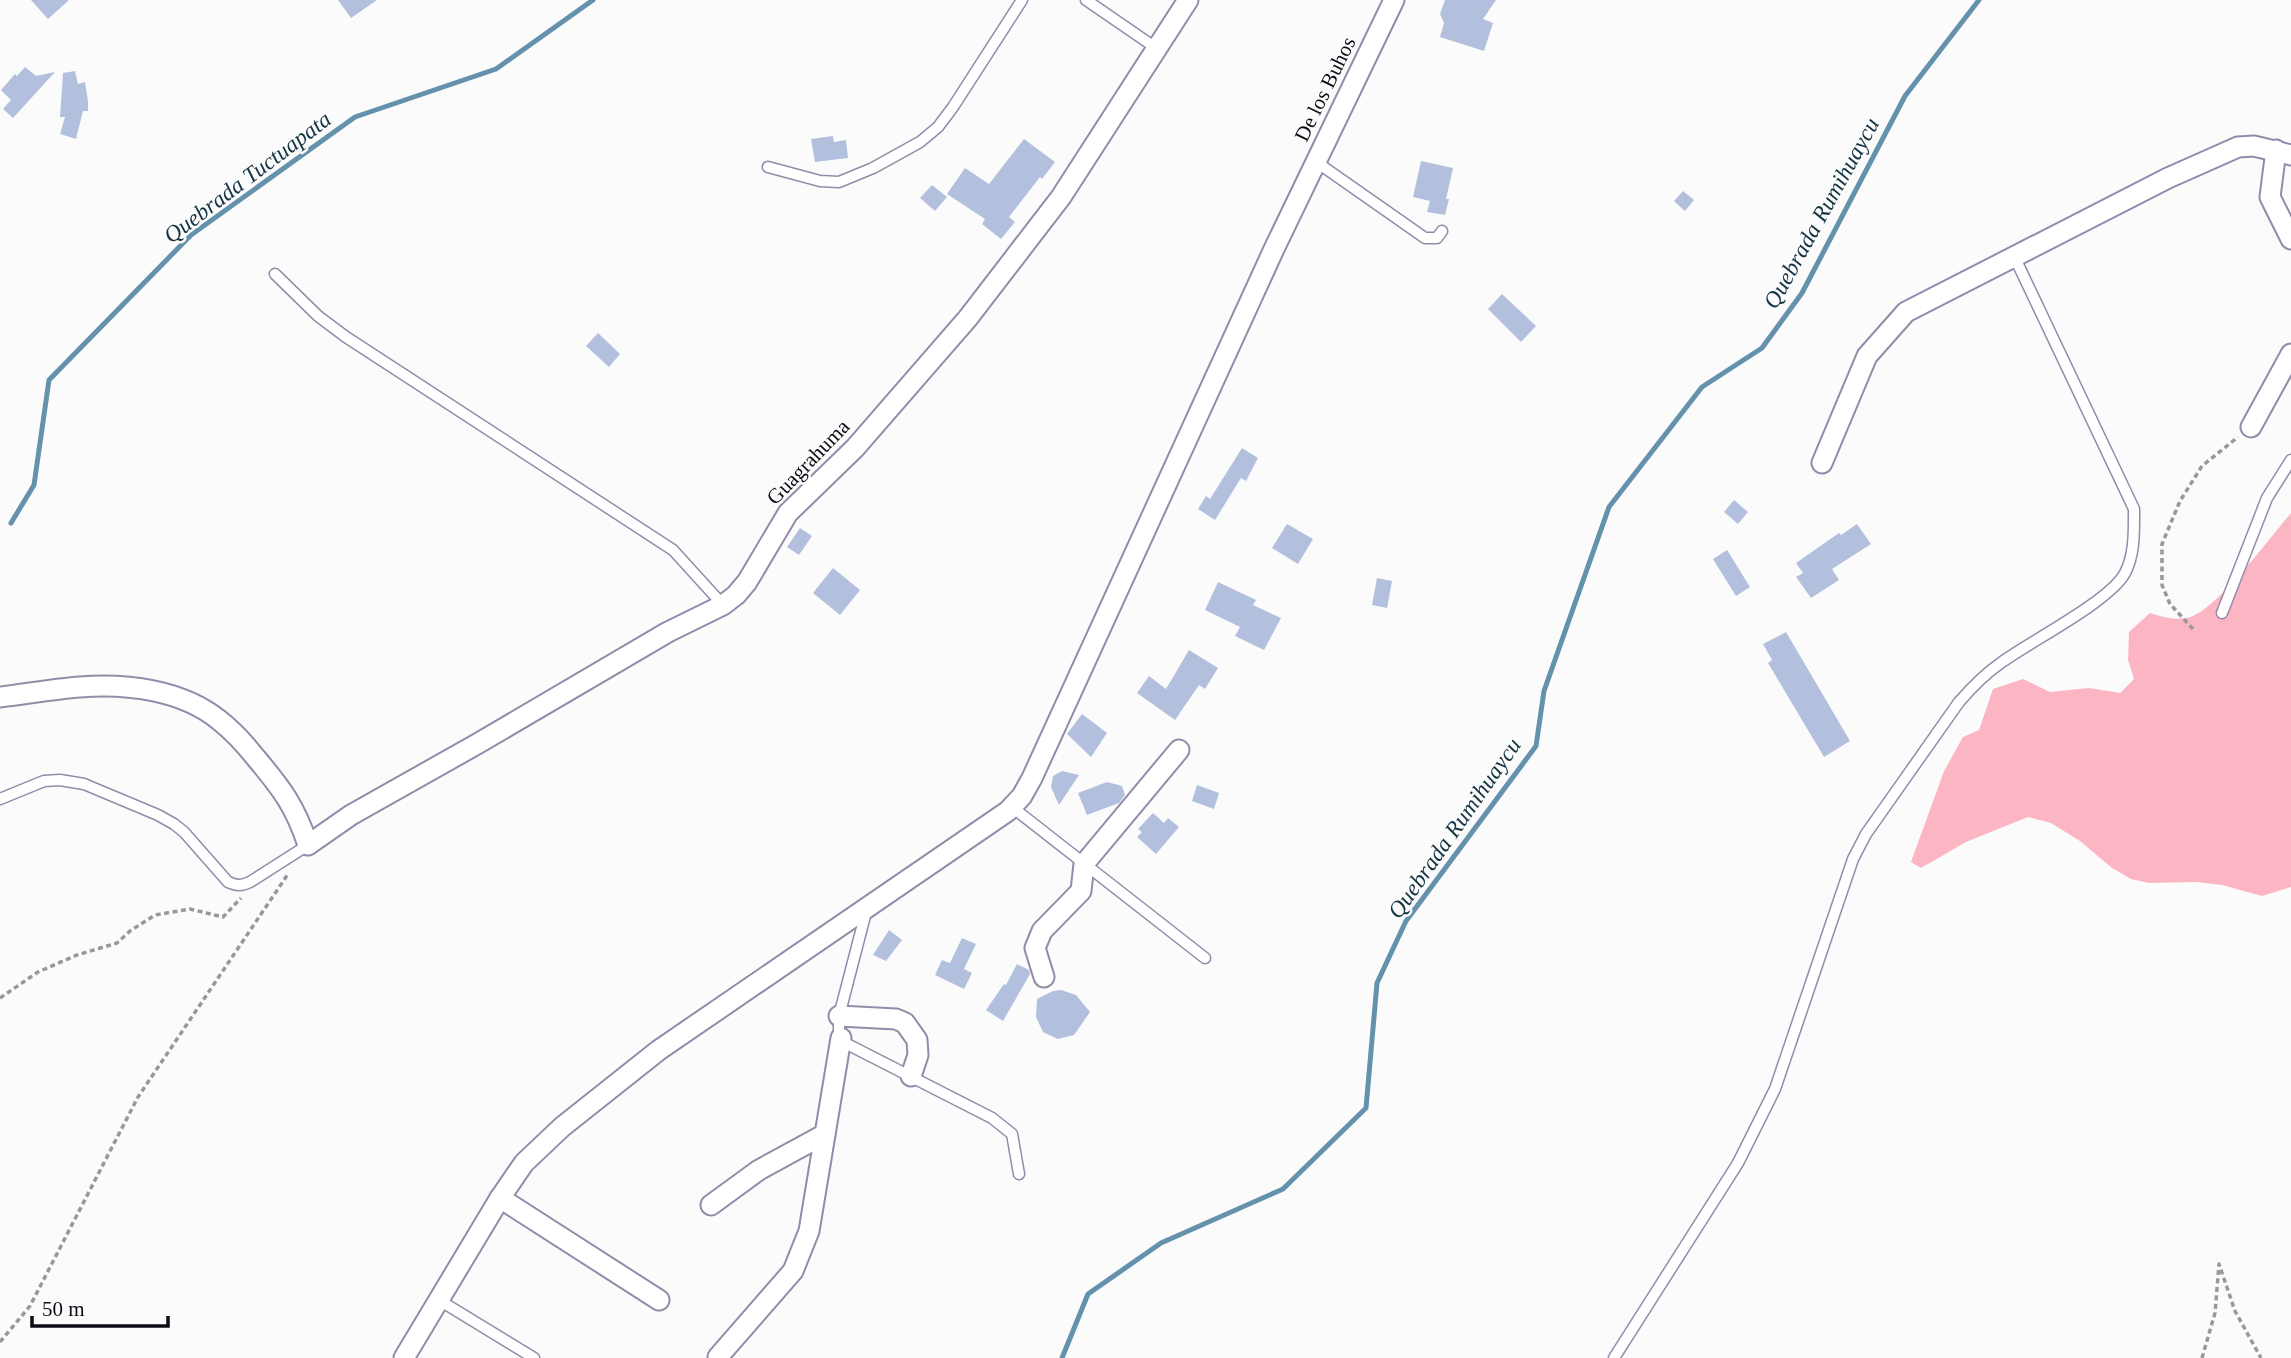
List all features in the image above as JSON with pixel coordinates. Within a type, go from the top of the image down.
[{"type":"street","name":"Guagrahuma","points":[[308,845],[351,815],[668,632],[723,605],[736,595],[747,582],[788,513],[855,448],[1001,276],[1061,197],[1188,0]]},
{"type":"street","name":"De los Buhos","points":[[1012,807],[1032,778],[1315,160],[1395,0]]},
{"type":"street","points":[[1822,463],[1867,356],[1906,312],[2168,178],[2238,147],[2254,146],[2284,153],[2270,197],[2291,239]]},
{"type":"street","points":[[2251,427],[2291,354]]},
{"type":"street","points":[[0,697],[80,687],[130,687],[157,692],[194,705],[217,718],[242,741],[285,793],[294,808],[308,845]]},
{"type":"street","points":[[1044,977],[1035,947],[1042,931],[1081,891],[1084,864],[1179,750]]},
{"type":"street","points":[[404,1358],[500,1198],[524,1163],[552,1136],[659,1050],[1012,807]]},
{"type":"street","points":[[839,1016],[896,1019],[905,1023],[917,1040],[918,1055],[911,1076]]},
{"type":"street","points":[[718,1357],[793,1271],[808,1231],[841,1038]]},
{"type":"street","points":[[711,1205],[759,1170],[825,1134]]},
{"type":"street","points":[[500,1198],[659,1300]]},
{"type":"lane","points":[[768,167],[820,181],[839,182],[873,168],[920,142],[938,127],[953,107],[1022,0]]},
{"type":"lane","points":[[1086,0],[1156,48]]},
{"type":"lane","points":[[1315,160],[1425,238],[1437,238],[1442,231]]},
{"type":"lane","points":[[1614,1358],[1738,1163],[1759,1122],[1774,1089],[1853,859],[1867,834],[1959,702],[1974,685],[2001,662],[2105,595],[2124,575],[2134,535],[2134,509],[2014,256]]},
{"type":"lane","points":[[275,274],[318,316],[346,337],[673,550],[723,605]]},
{"type":"lane","points":[[2222,613],[2267,498],[2291,460]]},
{"type":"lane","points":[[0,799],[44,781],[60,780],[84,784],[174,824],[228,882],[235,885],[250,882],[308,845]]},
{"type":"lane","points":[[1012,807],[1205,958]]},
{"type":"lane","points":[[867,908],[839,1016],[841,1038],[845,1043],[992,1118],[1012,1134],[1018,1174]]},
{"type":"lane","points":[[439,1300],[534,1358]]},
{"type":"path","points":[[2193,629],[2170,604],[2162,585],[2162,544],[2180,501],[2202,466],[2251,427]]},
{"type":"path","points":[[0,1342],[30,1306],[138,1097],[308,845]]},
{"type":"path","points":[[0,998],[38,972],[77,955],[117,943],[155,915],[190,909],[223,918],[249,892]]},
{"type":"path","points":[[2202,1358],[2215,1313],[2219,1264],[2235,1311],[2261,1358]]},
{"type":"shaded area","points":[[2291,513],[2291,887],[2262,896],[2222,885],[2196,882],[2149,883],[2131,879],[2051,823],[2028,817],[1966,842],[1921,868],[1911,862],[1944,771],[1963,737],[1979,730],[1993,689],[2023,679],[2050,692],[2089,688],[2120,693],[2134,679],[2128,660],[2129,632],[2150,613],[2182,619],[2204,609],[2244,570]]},
{"type":"building","points":[[31,0],[69,0],[48,19]]},
{"type":"building","points":[[338,0],[377,0],[351,18]]},
{"type":"building","points":[[1445,0],[1496,0],[1483,19],[1493,23],[1484,51],[1440,37],[1444,23],[1440,14]]},
{"type":"building","points":[[25,67],[36,76],[55,72],[13,118],[3,109],[11,100],[1,90]]},
{"type":"building","points":[[75,71],[78,84],[85,82],[88,101],[88,111],[83,111],[76,139],[60,134],[65,117],[60,117],[63,73]]},
{"type":"building","points":[[833,136],[834,142],[846,140],[848,158],[815,162],[811,139]]},
{"type":"building","points":[[1024,139],[1055,162],[1009,217],[1015,222],[1001,239],[982,224],[985,219],[947,194],[965,168],[989,184]]},
{"type":"building","points":[[1421,161],[1453,168],[1445,215],[1427,212],[1430,201],[1413,197]]},
{"type":"building","points":[[932,185],[947,197],[935,211],[920,198]]},
{"type":"building","points":[[1683,191],[1694,200],[1685,211],[1674,201]]},
{"type":"building","points":[[1502,294],[1536,326],[1521,342],[1488,309]]},
{"type":"building","points":[[598,333],[620,354],[609,367],[586,346]]},
{"type":"building","points":[[1242,448],[1258,458],[1246,481],[1241,478],[1215,520],[1198,509],[1206,496],[1210,499]]},
{"type":"building","points":[[1734,500],[1748,512],[1738,524],[1724,512]]},
{"type":"building","points":[[1287,524],[1313,539],[1298,564],[1272,548]]},
{"type":"building","points":[[1857,524],[1871,544],[1832,569],[1839,580],[1811,598],[1796,577],[1803,573],[1796,563],[1839,533],[1841,535]]},
{"type":"building","points":[[800,528],[812,536],[799,555],[787,547]]},
{"type":"building","points":[[1727,550],[1750,587],[1736,596],[1713,559]]},
{"type":"building","points":[[833,568],[860,590],[840,615],[813,593]]},
{"type":"building","points":[[1377,578],[1392,581],[1387,608],[1372,605]]},
{"type":"building","points":[[1218,582],[1256,600],[1253,605],[1281,618],[1264,650],[1235,636],[1240,627],[1205,610]]},
{"type":"building","points":[[1786,632],[1850,741],[1824,757],[1768,663],[1772,660],[1763,644]]},
{"type":"building","points":[[1189,650],[1218,668],[1205,689],[1199,685],[1175,720],[1137,693],[1149,676],[1166,689]]},
{"type":"building","points":[[1082,714],[1107,733],[1091,757],[1067,734]]},
{"type":"building","points":[[1062,771],[1079,775],[1059,805],[1051,787],[1053,776]]},
{"type":"building","points":[[1107,782],[1122,786],[1125,795],[1119,803],[1087,815],[1078,793]]},
{"type":"building","points":[[1197,785],[1219,793],[1214,809],[1192,801]]},
{"type":"building","points":[[1153,813],[1164,823],[1168,818],[1179,827],[1156,854],[1137,837],[1142,832],[1138,829]]},
{"type":"building","points":[[889,930],[902,940],[886,961],[873,955]]},
{"type":"building","points":[[962,938],[976,944],[964,969],[972,973],[964,989],[935,975],[942,960],[950,963]]},
{"type":"building","points":[[1017,964],[1029,970],[1030,974],[1003,1021],[986,1010],[1004,984],[1006,985]]},
{"type":"building","points":[[1061,990],[1076,995],[1090,1012],[1074,1035],[1058,1039],[1043,1032],[1036,1017],[1037,999]]},
{"type":"waterway","name":"Quebrada Tuctuapata","points":[[11,523],[34,485],[49,380],[191,235],[355,117],[496,69],[593,0]]},
{"type":"waterway","name":"Quebrada Rumihuaycu","points":[[1062,1358],[1088,1294],[1161,1243],[1283,1189],[1366,1108],[1377,983],[1406,921],[1536,746],[1544,691],[1609,507],[1702,387],[1762,348],[1802,293],[1905,96],[1979,0]]}]
